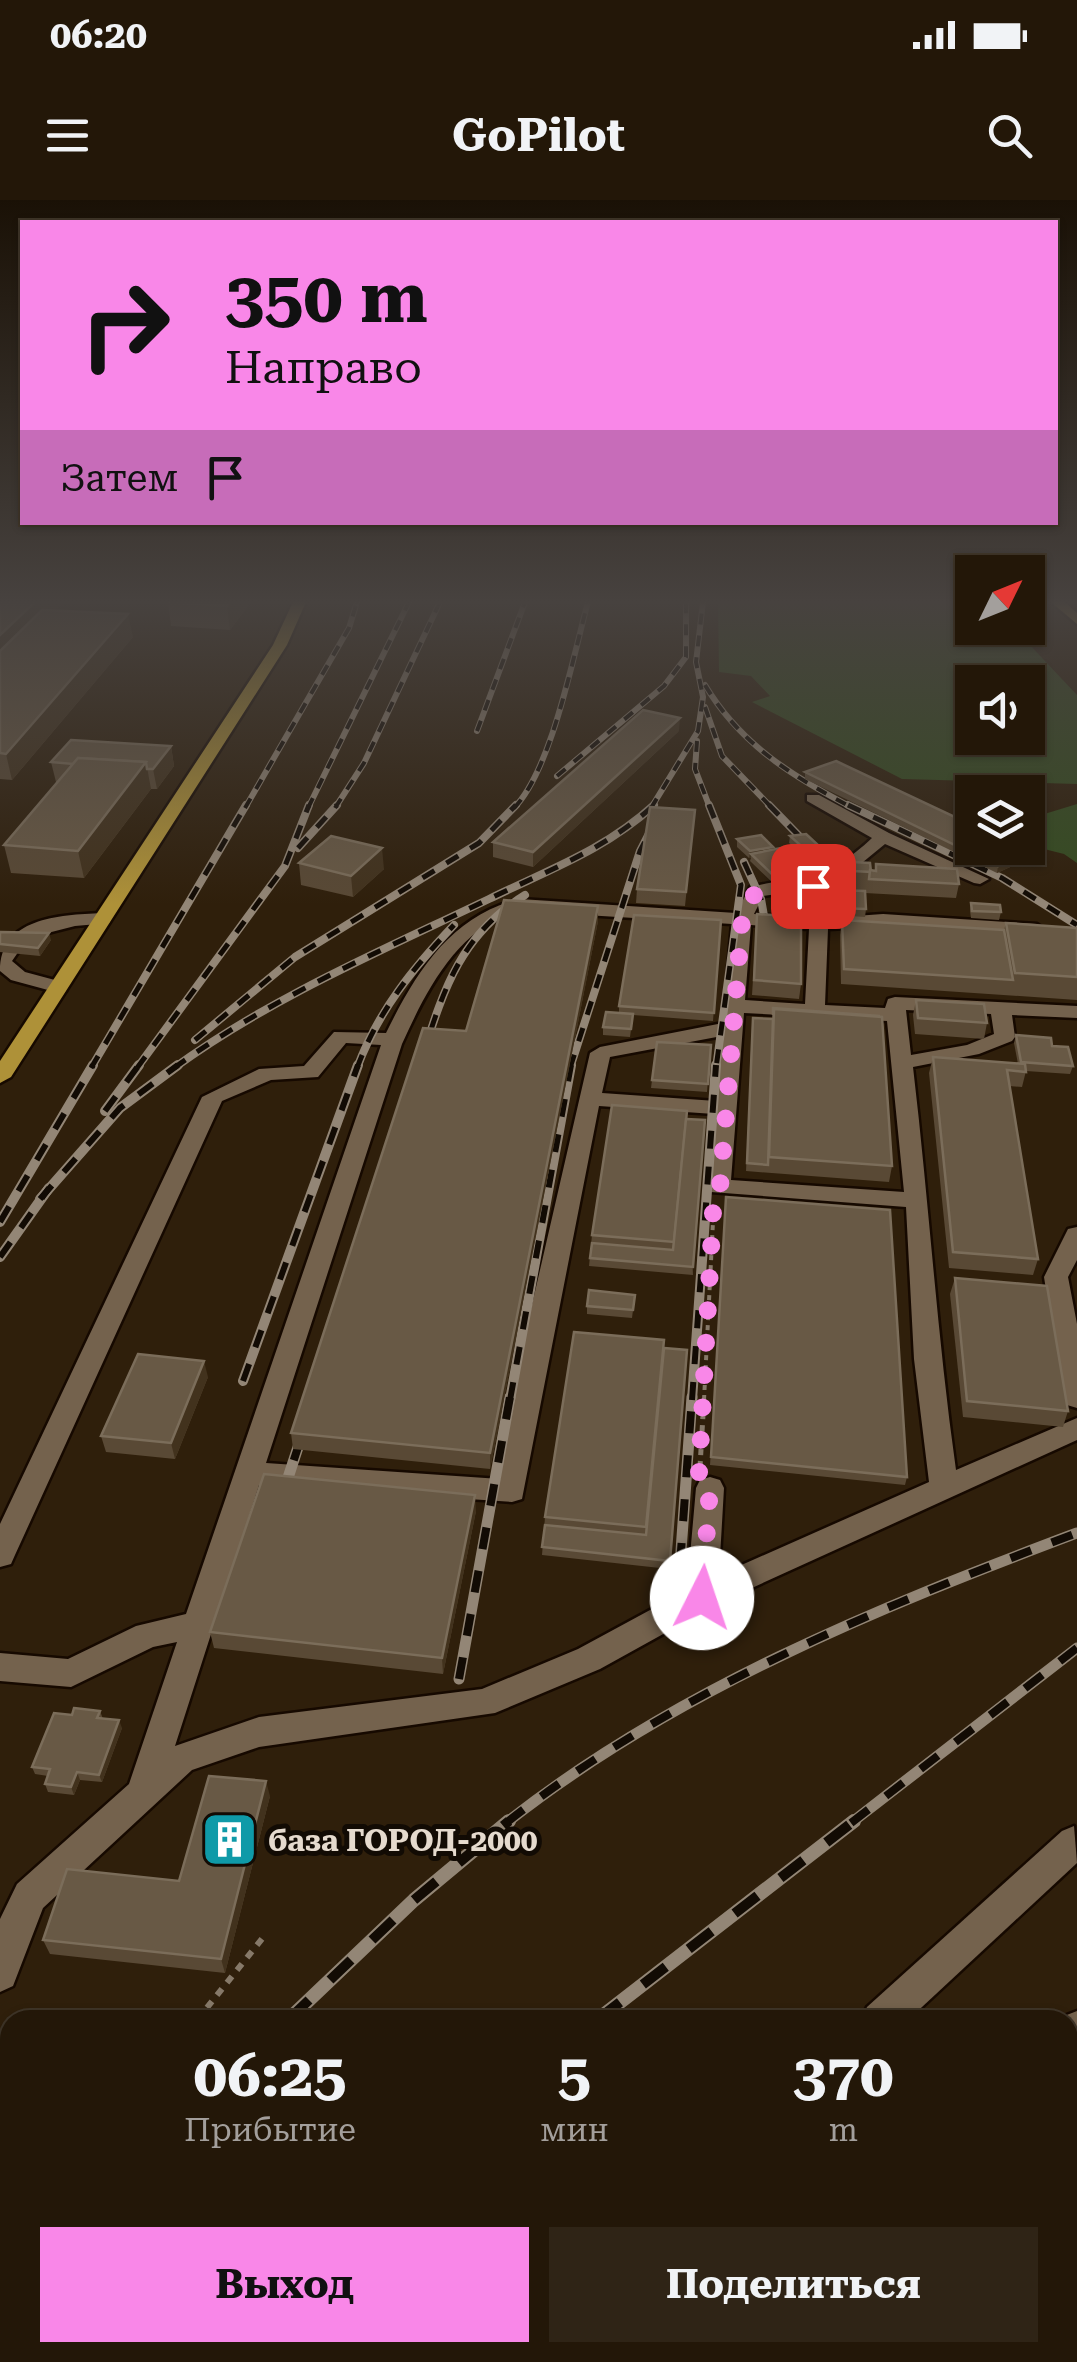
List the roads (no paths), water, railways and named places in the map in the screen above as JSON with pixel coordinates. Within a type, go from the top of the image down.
[{"type":"main road","points":[[0,1077],[242,703]]},
{"type":"street","points":[[814,798],[884,836],[980,879]]},
{"type":"street","points":[[884,836],[851,866],[813,886],[756,891],[742,920],[720,1187],[916,1200]]},
{"type":"street","points":[[813,886],[820,924],[815,1010]]},
{"type":"street","points":[[144,1789],[248,1473],[316,1308],[394,1052],[436,966],[479,918],[490,911],[520,906],[820,924],[882,920],[1050,931]]},
{"type":"street","points":[[60,987],[18,976],[2,962],[21,934],[76,920],[102,919]]},
{"type":"street","points":[[944,1490],[926,1359],[916,1200],[894,1003],[1077,1012]]},
{"type":"street","points":[[248,1473],[512,1491],[532,1322],[560,1182],[590,1099],[584,1066],[600,1053],[735,1016],[815,1010],[895,1016]]},
{"type":"street","points":[[902,1063],[972,1050],[1005,1037],[1001,1010]]},
{"type":"street","points":[[0,1556],[213,1097],[268,1074],[310,1072],[341,1036],[394,1052]]},
{"type":"street","points":[[590,1099],[727,1108]]},
{"type":"street","points":[[1077,1235],[1056,1278],[1077,1398]]},
{"type":"street","points":[[4,1957],[30,1896],[181,1759],[260,1732],[484,1703],[589,1658],[702,1598],[1077,1428]]},
{"type":"street","points":[[702,1598],[710,1488]]},
{"type":"street","points":[[0,1667],[72,1673],[146,1636],[198,1625]]},
{"type":"street","points":[[891,2010],[1074,1843]]},
{"type":"railway","points":[[245,808],[306,703]]},
{"type":"railway","points":[[308,808],[360,703]]},
{"type":"railway","points":[[337,805],[364,763],[392,703]]},
{"type":"railway","points":[[477,731],[487,703]]},
{"type":"railway","points":[[514,808],[539,767],[561,703]]},
{"type":"railway","points":[[557,776],[644,703]]},
{"type":"railway","points":[[652,807],[698,731],[702,703]]},
{"type":"railway","points":[[717,703],[734,725],[770,757],[853,808]]},
{"type":"railway","points":[[705,707],[722,756],[772,808]]},
{"type":"railway","points":[[697,741],[695,769],[710,808]]},
{"type":"railway","points":[[91,1068],[246,805]]},
{"type":"railway","points":[[137,1068],[285,866],[309,805]]},
{"type":"railway","points":[[298,848],[337,805]]},
{"type":"railway","points":[[195,1040],[295,957],[479,843],[516,805]]},
{"type":"railway","points":[[709,805],[741,885],[716,1068]]},
{"type":"railway","points":[[769,805],[804,841]]},
{"type":"railway","points":[[848,805],[1002,878],[1077,925]]},
{"type":"railway","points":[[174,1068],[288,997],[596,847],[652,807]]},
{"type":"railway","points":[[570,1068],[640,851],[658,816]]},
{"type":"railway","points":[[744,862],[761,899],[766,927]]},
{"type":"railway","points":[[423,1055],[458,964],[485,927],[525,895]]},
{"type":"railway","points":[[357,1068],[398,991],[454,925]]},
{"type":"railway","points":[[0,1222],[93,1065]]},
{"type":"railway","points":[[105,1111],[139,1065]]},
{"type":"railway","points":[[46,1192],[120,1108],[178,1065]]},
{"type":"railway","points":[[243,1381],[358,1065]]},
{"type":"railway","points":[[510,1400],[571,1065]]},
{"type":"railway","points":[[692,1400],[716,1065]]},
{"type":"railway","points":[[46,1192],[49,1188]]},
{"type":"railway","points":[[0,1257],[46,1192]]},
{"type":"railway","points":[[40,1199],[46,1192]]},
{"type":"railway","points":[[459,1679],[510,1397]]},
{"type":"railway","points":[[680,1565],[692,1397]]},
{"type":"railway","points":[[280,1502],[305,1426]]},
{"type":"railway","points":[[506,1823],[638,1732],[780,1656],[927,1591],[1077,1533]]},
{"type":"railway","points":[[851,1823],[1077,1648]]},
{"type":"railway","points":[[298,2010],[414,1900],[509,1821]]},
{"type":"railway","points":[[610,2010],[854,1821]]},
{"type":"place","name":"база ГОРОД-2000","points":[[229,1840]]}]
